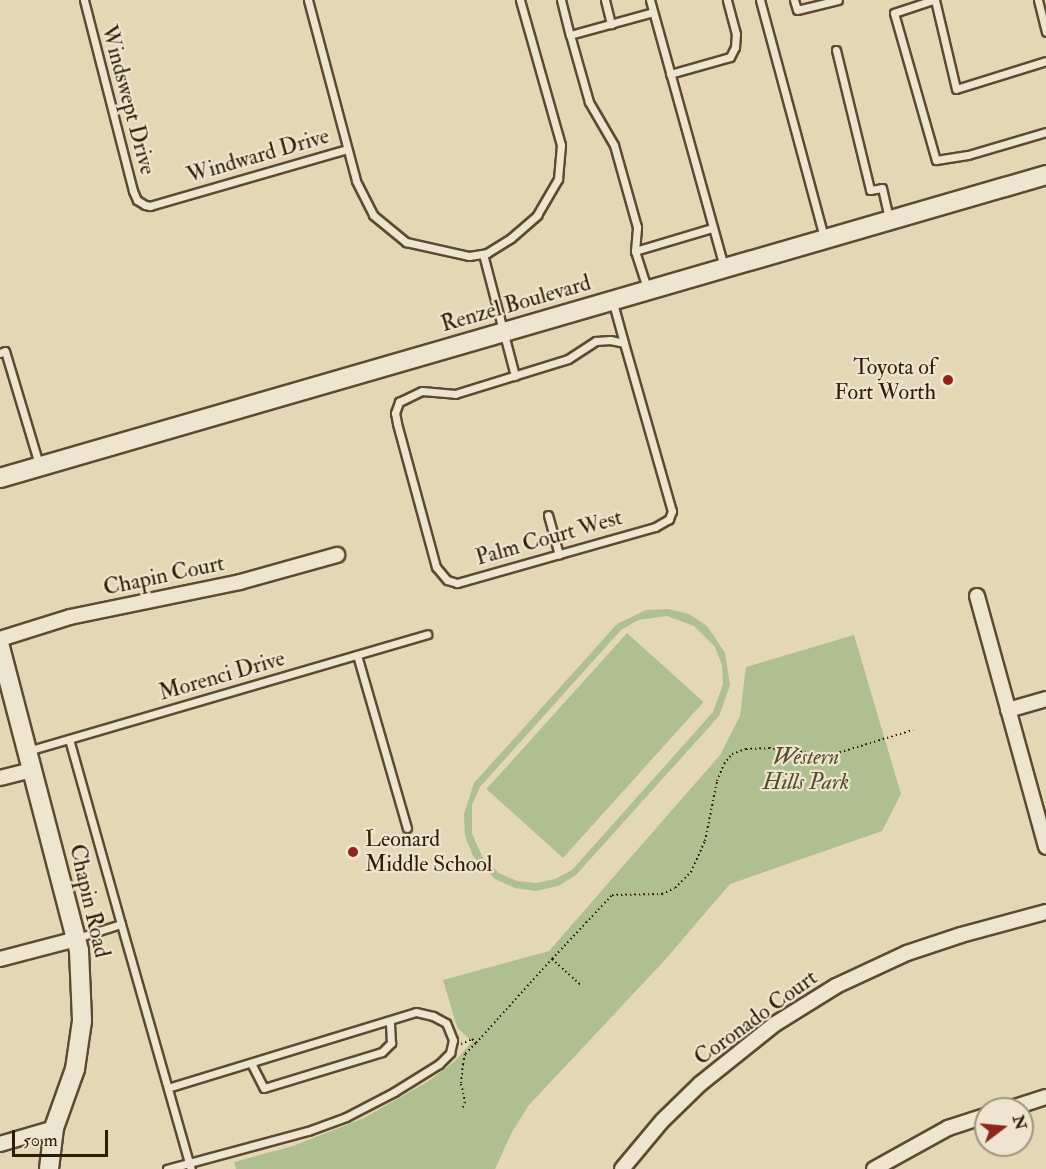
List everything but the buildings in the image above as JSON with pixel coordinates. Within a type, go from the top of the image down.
[{"type":"street","name":"Renzel Boulevard","points":[[0,478],[1046,176]]},
{"type":"street","name":"Chapin Court","points":[[0,639],[70,617],[240,582],[337,555]]},
{"type":"street","points":[[977,596],[1046,847]]},
{"type":"street","name":"Chapin Road","points":[[0,647],[76,939],[82,977],[82,1021],[75,1069],[54,1128],[49,1169]]},
{"type":"street","points":[[1008,710],[1046,699]]},
{"type":"street","points":[[0,778],[31,770]]},
{"type":"street","name":"Coronado Court","points":[[622,1169],[662,1121],[700,1084],[775,1024],[836,986],[907,953],[961,935],[1046,912]]},
{"type":"street","points":[[0,960],[76,939]]},
{"type":"street","points":[[874,1169],[948,1128],[974,1120]]},
{"type":"street","points":[[0,1144],[54,1128]]},
{"type":"lane","name":"Windswept Drive","points":[[84,0],[133,191],[137,200],[145,205]]},
{"type":"lane","points":[[308,0],[356,181],[367,204],[380,222],[406,242],[469,256],[483,254],[511,238],[537,215],[558,179],[560,169],[561,145],[520,0]]},
{"type":"lane","points":[[561,0],[589,102],[614,145],[637,227],[635,251],[648,291]]},
{"type":"lane","points":[[605,0],[611,24]]},
{"type":"lane","points":[[650,0],[711,228],[725,268]]},
{"type":"lane","points":[[670,74],[730,57],[735,47],[736,34],[727,0]]},
{"type":"lane","points":[[760,0],[825,239]]},
{"type":"lane","points":[[794,0],[797,10],[838,0]]},
{"type":"lane","points":[[1046,61],[957,89],[934,0],[894,13],[936,160],[968,155],[1046,132]]},
{"type":"lane","points":[[1038,0],[1046,32]]},
{"type":"lane","points":[[570,35],[653,12]]},
{"type":"lane","points":[[836,50],[870,190],[882,188],[889,221]]},
{"type":"lane","name":"Windward Drive","points":[[145,205],[150,206],[347,149]]},
{"type":"lane","points":[[635,251],[711,228]]},
{"type":"lane","points":[[483,254],[515,375]]},
{"type":"lane","points":[[613,301],[624,344]]},
{"type":"lane","name":"Palm Court West","points":[[610,340],[624,344],[672,511],[669,519],[655,527],[457,583],[442,576],[436,567],[397,423],[396,413],[399,402],[409,395],[422,391],[455,394],[515,375],[568,359],[596,341],[610,340]]},
{"type":"lane","points":[[0,353],[5,351],[40,466]]},
{"type":"lane","points":[[548,515],[559,555]]},
{"type":"lane","name":"Morenci Drive","points":[[26,752],[428,634]]},
{"type":"lane","points":[[357,655],[407,828]]},
{"type":"lane","points":[[69,739],[190,1166]]},
{"type":"lane","points":[[76,939],[121,924]]},
{"type":"lane","points":[[167,1169],[190,1166],[309,1131],[346,1117],[394,1092],[439,1064],[453,1048],[453,1040],[446,1023],[433,1016],[416,1012],[168,1088]]},
{"type":"lane","points":[[251,1063],[264,1088],[372,1056],[387,1049],[391,1043],[390,1021]]},
{"type":"path","points":[[462,1109],[465,1102],[460,1084],[465,1054],[612,895],[662,894],[675,888],[691,872],[705,841],[717,781],[724,764],[732,754],[746,749],[769,748],[831,755],[913,730]]},
{"type":"path","points":[[552,959],[580,984]]},
{"type":"path","points":[[453,1048],[472,1039],[476,1043]]},
{"type":"green space","points":[[668,609],[689,614],[707,626],[725,653],[730,685],[719,716],[576,875],[558,886],[536,891],[515,888],[495,879],[473,856],[465,836],[464,814],[474,783],[617,624],[646,610]],"holes":[[[667,616],[694,626],[715,647],[722,665],[723,684],[713,712],[572,870],[555,879],[536,883],[517,881],[499,873],[484,860],[472,834],[472,805],[480,787],[621,630],[638,620]]]},
{"type":"green space","points":[[627,633],[704,702],[563,858],[486,789]]},
{"type":"green space","name":"Western Hills Park","points":[[854,635],[901,794],[882,831],[730,884],[664,961],[529,1105],[512,1132],[495,1169],[236,1169],[234,1162],[293,1146],[364,1118],[427,1082],[454,1062],[472,1042],[457,1027],[443,980],[549,951],[720,755],[740,716],[746,667]]},
{"type":"place","name":"Toyota of Fort Worth","points":[[948,380]]},
{"type":"place","name":"Leonard Middle School","points":[[353,852]]}]
